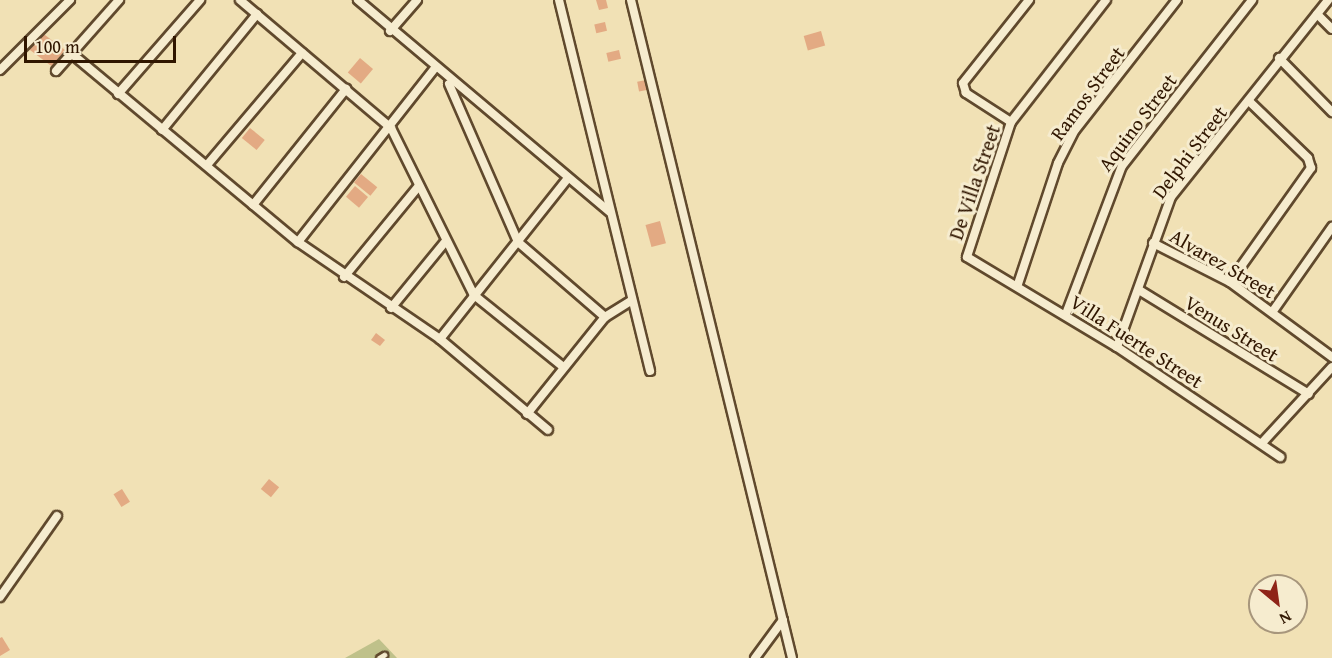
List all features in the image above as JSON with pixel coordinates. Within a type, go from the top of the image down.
[{"type":"street","points":[[0,70],[70,0]]},
{"type":"street","points":[[56,71],[119,0]]},
{"type":"street","points":[[118,94],[200,0]]},
{"type":"street","points":[[240,0],[391,128],[418,187],[474,295],[562,366]]},
{"type":"street","points":[[357,0],[447,80],[610,211]]},
{"type":"street","points":[[390,31],[417,0]]},
{"type":"street","points":[[559,0],[650,371]]},
{"type":"street","points":[[631,0],[792,658]]},
{"type":"street","points":[[1011,122],[966,93],[963,83],[1029,0]]},
{"type":"street","name":"De Villa Street","points":[[971,261],[966,253],[1011,122],[1106,0]]},
{"type":"street","name":"Ramos Street","points":[[1018,284],[1058,163],[1075,130],[1177,0]]},
{"type":"street","name":"Aquino Street","points":[[1066,314],[1102,206],[1122,166],[1252,0]]},
{"type":"street","name":"Delphi Street","points":[[1117,346],[1171,197],[1249,101],[1279,58],[1328,0]]},
{"type":"street","points":[[162,130],[257,14]]},
{"type":"street","points":[[1317,14],[1332,29]]},
{"type":"street","points":[[207,165],[302,53]]},
{"type":"street","points":[[72,54],[298,242],[344,277],[440,339],[548,430]]},
{"type":"street","points":[[1279,58],[1332,112]]},
{"type":"street","points":[[298,242],[391,128],[434,69]]},
{"type":"street","points":[[447,80],[518,242],[605,317]]},
{"type":"street","points":[[253,205],[346,89]]},
{"type":"street","points":[[1230,282],[1311,168],[1308,158],[1249,101]]},
{"type":"street","points":[[440,339],[568,178]]},
{"type":"street","points":[[344,277],[418,187]]},
{"type":"street","points":[[1273,311],[1332,227]]},
{"type":"street","points":[[391,308],[446,243]]},
{"type":"street","name":"Alvarez Street","points":[[1154,243],[1230,282],[1273,311],[1332,357]]},
{"type":"street","name":"Villa Fuerte Street","points":[[971,261],[1018,284],[1117,346],[1280,457]]},
{"type":"street","name":"Venus Street","points":[[1139,290],[1309,394]]},
{"type":"street","points":[[527,414],[562,366],[605,317],[631,301]]},
{"type":"street","points":[[1262,443],[1332,367]]},
{"type":"street","points":[[0,597],[57,516]]},
{"type":"street","points":[[754,658],[783,620]]},
{"type":"green space","points":[[379,639],[397,658],[345,658]]},
{"type":"building","points":[[596,0],[606,0],[608,8],[599,10]]},
{"type":"building","points":[[605,22],[607,31],[596,33],[594,24]]},
{"type":"building","points":[[821,31],[825,45],[808,50],[804,36]]},
{"type":"building","points":[[41,32],[65,50],[52,67],[28,49]]},
{"type":"building","points":[[619,50],[621,59],[608,62],[606,53]]},
{"type":"building","points":[[360,58],[373,69],[361,83],[348,73]]},
{"type":"building","points":[[646,80],[648,90],[639,92],[637,82]]},
{"type":"building","points":[[250,128],[265,140],[257,150],[242,138]]},
{"type":"building","points":[[361,174],[377,187],[370,196],[354,183]]},
{"type":"building","points":[[355,186],[368,197],[359,208],[346,197]]},
{"type":"building","points":[[660,221],[666,243],[651,247],[646,225]]},
{"type":"building","points":[[376,333],[385,340],[380,346],[371,340]]},
{"type":"building","points":[[269,479],[279,487],[271,497],[261,489]]},
{"type":"building","points":[[122,489],[130,502],[121,507],[114,494]]},
{"type":"building","points":[[2,637],[10,650],[0,656],[0,638]]}]
